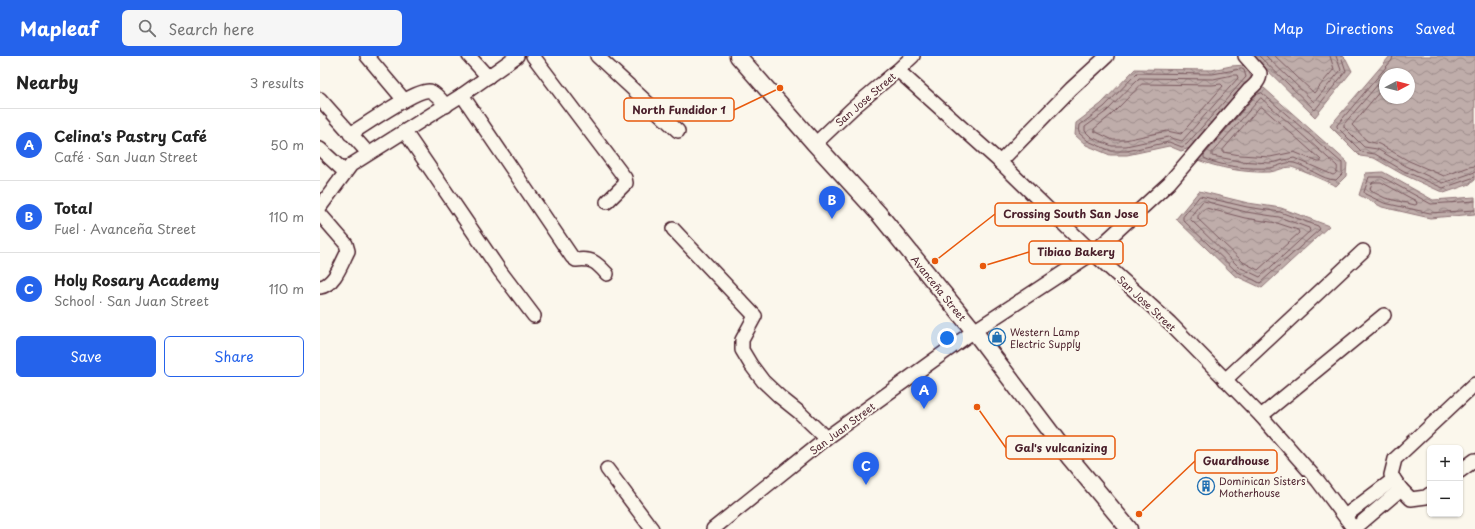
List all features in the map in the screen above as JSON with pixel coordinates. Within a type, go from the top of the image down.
[{"type":"main road","name":"Avanceña Street","points":[[738,56],[879,214],[974,331],[1070,458],[1128,529]]},
{"type":"street","points":[[367,56],[404,100]]},
{"type":"street","points":[[469,56],[488,77]]},
{"type":"street","points":[[320,207],[351,165],[368,153],[446,106],[517,56]]},
{"type":"street","points":[[533,56],[625,178],[626,183],[607,202]]},
{"type":"street","points":[[596,56],[678,132]]},
{"type":"street","points":[[897,71],[913,56]]},
{"type":"street","points":[[1000,162],[1071,89],[1107,56]]},
{"type":"street","name":"San Juan Street","points":[[713,529],[826,438],[974,331],[1093,253],[1169,183],[1249,90],[1257,83],[1260,79],[1260,73],[1245,56]]},
{"type":"street","name":"San Jose Street","points":[[815,144],[853,108],[897,71],[1000,162],[1093,253],[1170,324],[1262,416],[1318,481],[1354,529]]},
{"type":"street","points":[[350,134],[404,100],[423,91],[434,93],[446,106]]},
{"type":"street","points":[[462,95],[572,257],[576,260],[587,259],[597,264],[607,274]]},
{"type":"street","points":[[320,99],[368,153]]},
{"type":"street","points":[[405,132],[500,271],[534,316]]},
{"type":"street","points":[[320,149],[345,172]]},
{"type":"street","points":[[320,214],[346,244],[348,251],[333,278],[328,284],[320,287]]},
{"type":"street","points":[[673,229],[755,316],[742,340],[742,350],[751,365],[763,381],[826,438]]},
{"type":"street","points":[[1225,380],[1363,251]]},
{"type":"street","points":[[1262,416],[1384,315]]},
{"type":"street","points":[[1427,496],[1411,499],[1398,484],[1391,475],[1395,459],[1475,384]]},
{"type":"street","points":[[1463,469],[1475,460]]},
{"type":"street","points":[[607,469],[652,529]]},
{"type":"street","points":[[1345,516],[1398,484]]},
{"type":"street","points":[[1354,529],[1398,484]]},
{"type":"water","points":[[1253,56],[1343,56],[1352,71],[1315,117]]},
{"type":"water","points":[[1390,56],[1475,56],[1475,180],[1470,184],[1444,193],[1402,174],[1374,158],[1360,156],[1330,126],[1379,69],[1379,104],[1415,104],[1415,68],[1380,68]]},
{"type":"water","points":[[1246,65],[1251,77],[1190,148],[1181,151],[1169,146],[1127,155],[1110,155],[1086,145],[1075,135],[1076,123],[1101,104],[1135,69],[1212,70]]},
{"type":"water","points":[[1264,88],[1347,162],[1346,176],[1336,186],[1291,167],[1270,172],[1251,172],[1213,165],[1195,159],[1254,91]]},
{"type":"water","points":[[1383,172],[1433,200],[1475,197],[1475,214],[1430,218],[1382,207],[1359,195],[1366,173]]},
{"type":"water","points":[[1199,191],[1248,203],[1281,208],[1329,226],[1262,288],[1234,275],[1176,219]]},
{"type":"place","name":"North Fundidor 1","points":[[780,88]]},
{"type":"place","name":"Total","points":[[832,219]]},
{"type":"place","name":"Crossing South San Jose","points":[[935,261]]},
{"type":"place","name":"Tibiao Bakery","points":[[983,266]]},
{"type":"place","name":"Western Lamp Electric Supply","points":[[997,337]]},
{"type":"place","name":"Gal's vulcanizing","points":[[977,407]]},
{"type":"place","name":"Celina's Pastry Café","points":[[924,409]]},
{"type":"place","name":"Holy Rosary Academy","points":[[866,485]]},
{"type":"place","name":"Dominican Sisters Motherhouse","points":[[1206,486]]},
{"type":"place","name":"Guardhouse","points":[[1139,514]]}]
